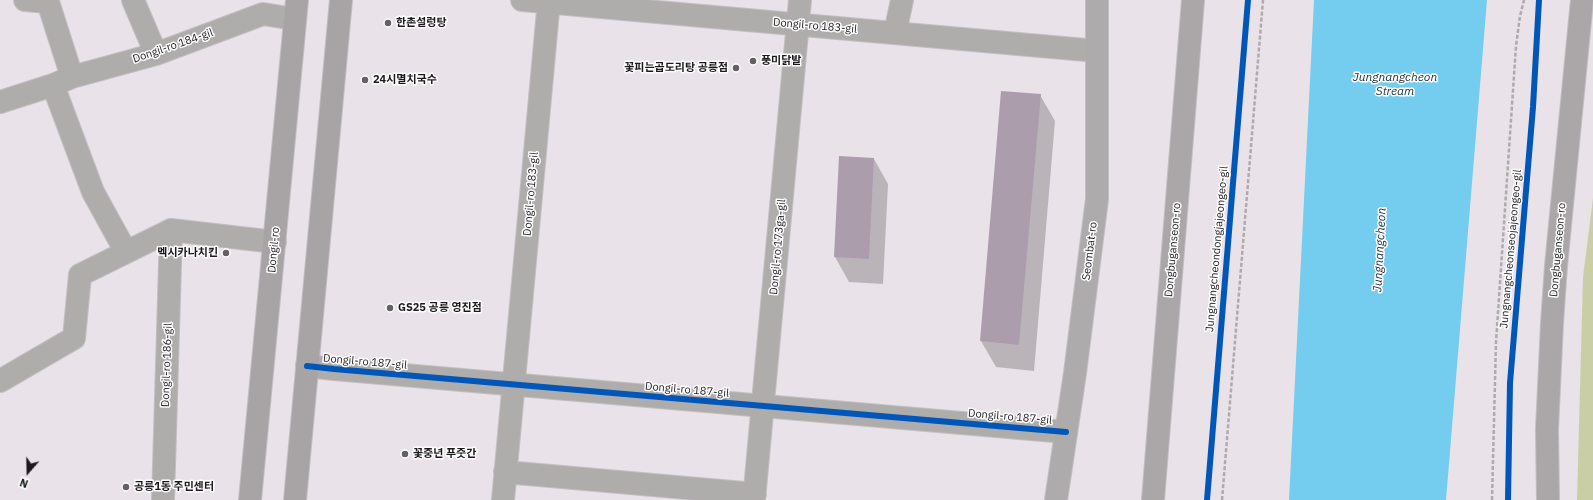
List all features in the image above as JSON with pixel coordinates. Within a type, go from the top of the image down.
[{"type":"highway","name":"Dongbuganseon-ro","points":[[1153,500],[1194,0]]},
{"type":"highway","name":"Dongbuganseon-ro","points":[[1548,500],[1547,429],[1552,323],[1556,266],[1582,0]]},
{"type":"main road","points":[[295,500],[342,0]]},
{"type":"main road","name":"Seombat-ro","points":[[1056,500],[1075,372],[1097,199],[1097,0]]},
{"type":"main road","name":"Dongil-ro","points":[[250,500],[292,67],[296,10]]},
{"type":"street","points":[[26,0],[48,2],[72,77]]},
{"type":"street","points":[[133,0],[156,54]]},
{"type":"street","name":"Dongil-ro 183-gil","points":[[522,0],[616,4],[798,24],[1098,50]]},
{"type":"street","name":"Dongil-ro 173ga-gil","points":[[505,472],[754,497],[800,0]]},
{"type":"street","points":[[895,33],[902,0]]},
{"type":"street","name":"Dongil-ro 183-gil","points":[[513,385],[549,1]]},
{"type":"street","name":"Dongil-ro 184-gil","points":[[0,102],[72,77],[156,54],[263,14],[296,10]]},
{"type":"street","points":[[52,85],[93,192],[126,252]]},
{"type":"street","points":[[0,381],[74,338],[80,275],[171,230],[274,242]]},
{"type":"street","name":"Dongil-ro 186-gil","points":[[163,500],[171,230]]},
{"type":"street","name":"Dongil-ro 187-gil","points":[[307,366],[1066,432]]},
{"type":"street","points":[[502,500],[513,385]]},
{"type":"path","points":[[1222,500],[1263,0]]},
{"type":"path","points":[[1492,500],[1496,342],[1516,46],[1524,0]]},
{"type":"green space","points":[[1593,198],[1593,500],[1577,500],[1583,277]]},
{"type":"water","name":"Jungnangcheon Stream","points":[[1314,0],[1487,0],[1446,500],[1289,500]]},
{"type":"building","points":[[1001,91],[1041,94],[1019,345],[980,341]]},
{"type":"building","points":[[839,156],[874,158],[869,259],[834,257]]},
{"type":"cycle path","name":"Jungnangcheondongjajeongeo-gil","points":[[1207,500],[1248,0]]},
{"type":"cycle path","name":"Jungnangcheonseojajeongeo-gil","points":[[1508,500],[1510,383],[1533,107],[1539,0]]},
{"type":"cycle path","points":[[307,366],[1066,432]]},
{"type":"place","name":"한촌설렁탕","points":[[388,23]]},
{"type":"place","name":"풍미닭발","points":[[753,61]]},
{"type":"place","name":"꽃피는곱도리탕 공릉점","points":[[736,68]]},
{"type":"place","name":"24시멸치국수","points":[[365,80]]},
{"type":"place","name":"멕시카나치킨","points":[[226,253]]},
{"type":"place","name":"GS25 공릉 영진점","points":[[390,308]]},
{"type":"place","name":"꽃중년 푸줏간","points":[[405,454]]},
{"type":"place","name":"공릉1동 주민센터","points":[[126,487]]},
{"type":"water label","name":"Jungnangcheon","points":[[1380,250]]}]
